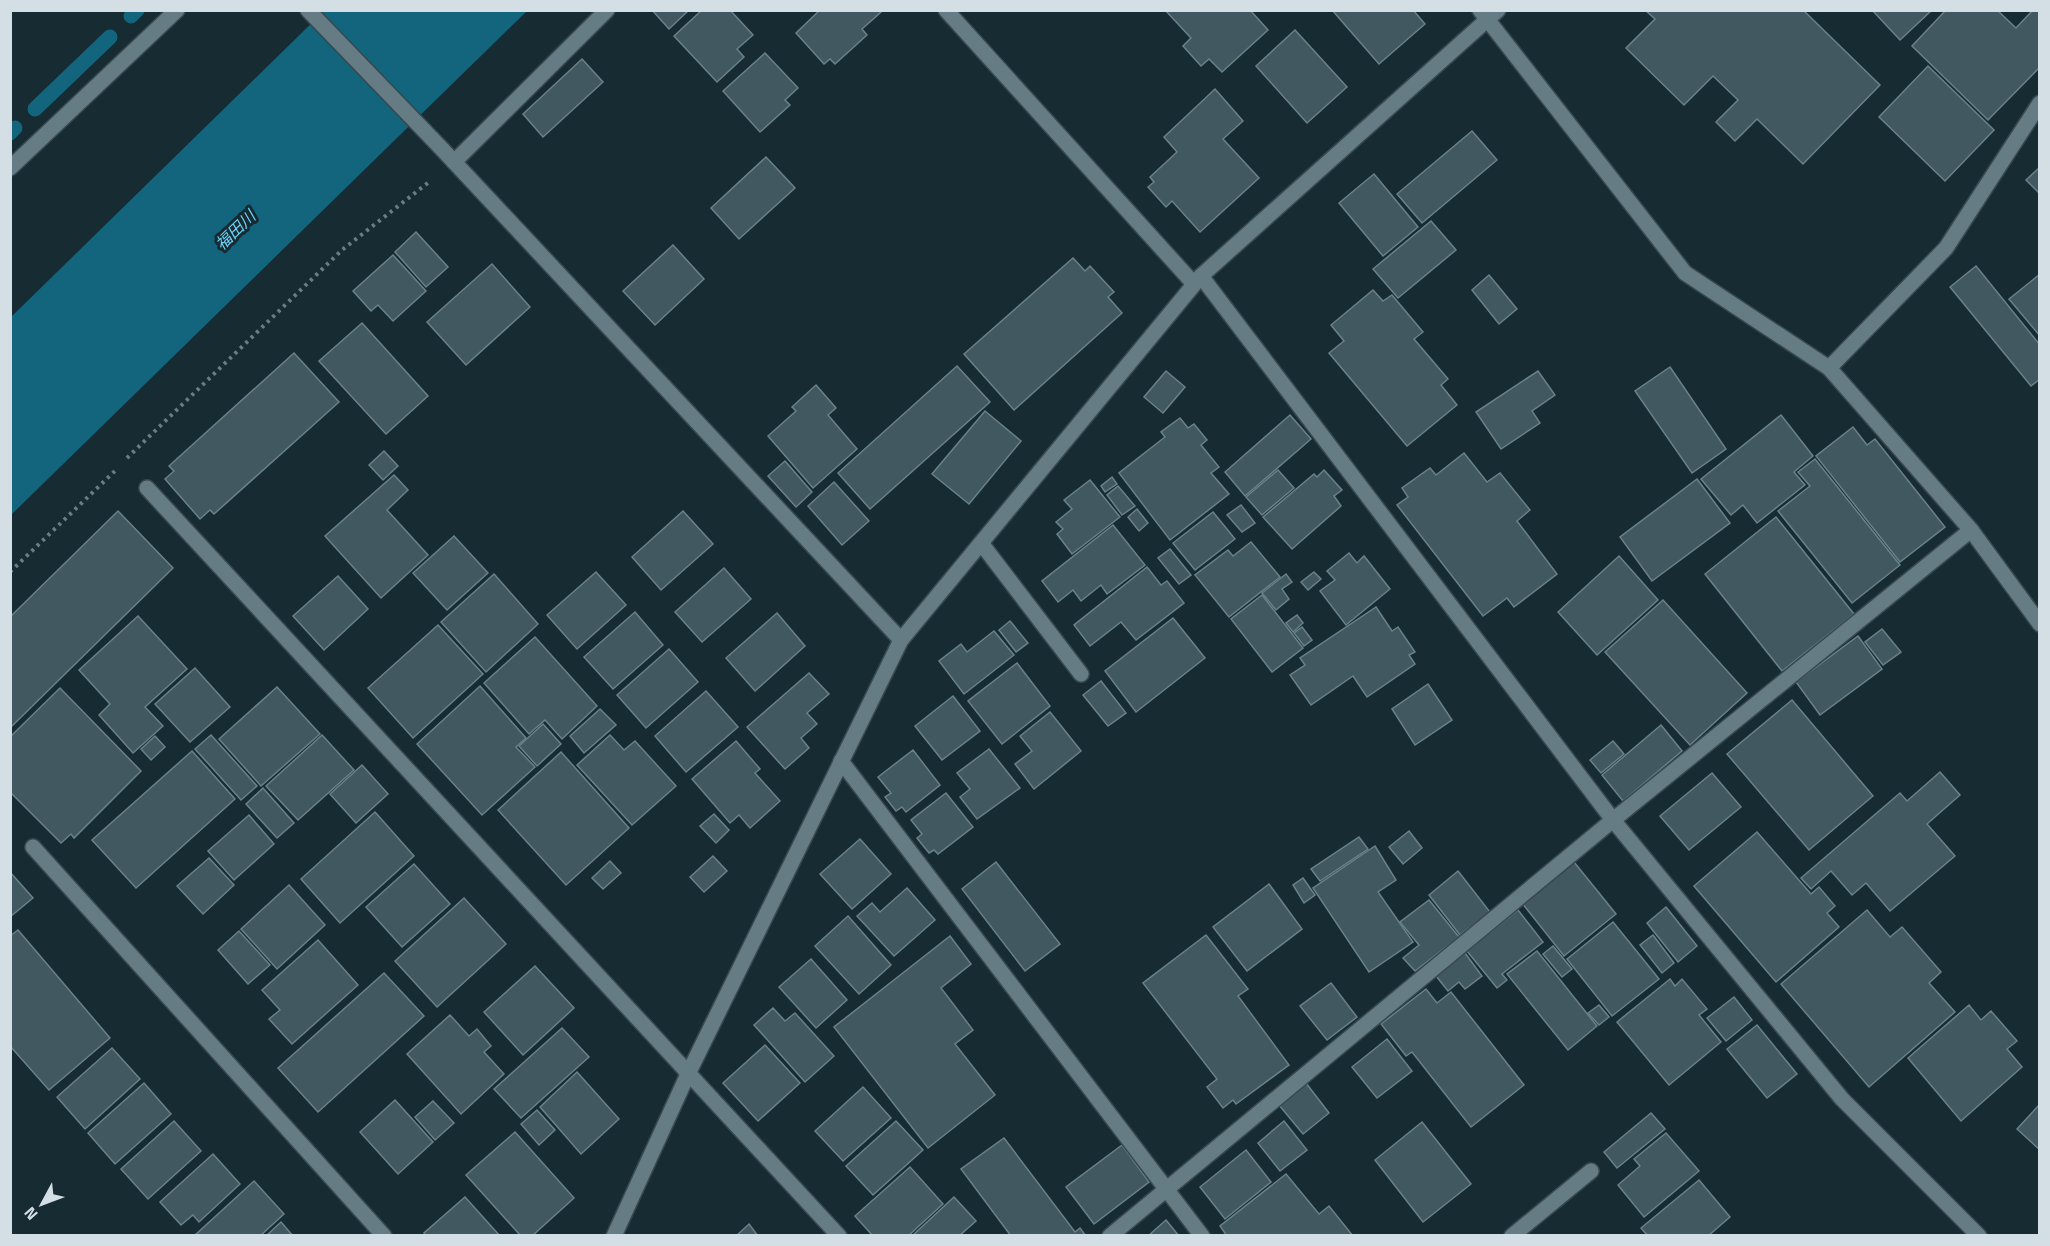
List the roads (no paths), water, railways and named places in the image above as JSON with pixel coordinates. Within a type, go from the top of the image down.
[{"type":"street","points":[[10,168],[177,10]]},
{"type":"street","points":[[308,10],[442,149],[901,640]]},
{"type":"street","points":[[454,162],[607,10]]},
{"type":"street","points":[[946,10],[1198,280],[1613,820],[1842,1100],[1979,1236]]},
{"type":"street","points":[[614,1236],[688,1074],[901,640],[1198,280],[1488,14],[1685,273],[1829,369],[1971,530],[2040,624]]},
{"type":"street","points":[[1829,369],[1946,248],[2040,103]]},
{"type":"street","points":[[147,488],[839,1236]]},
{"type":"street","points":[[1110,1236],[1613,820],[1971,530]]},
{"type":"street","points":[[981,543],[1081,674]]},
{"type":"street","points":[[841,761],[1202,1236]]},
{"type":"street","points":[[33,847],[384,1236]]},
{"type":"street","points":[[1512,1236],[1591,1172]]},
{"type":"water","name":"福田川","points":[[324,11],[527,11],[11,515],[11,317]]},
{"type":"waterway","points":[[131,16],[137,10]]},
{"type":"waterway","points":[[35,109],[110,37]]},
{"type":"waterway","points":[[10,133],[15,128]]}]
